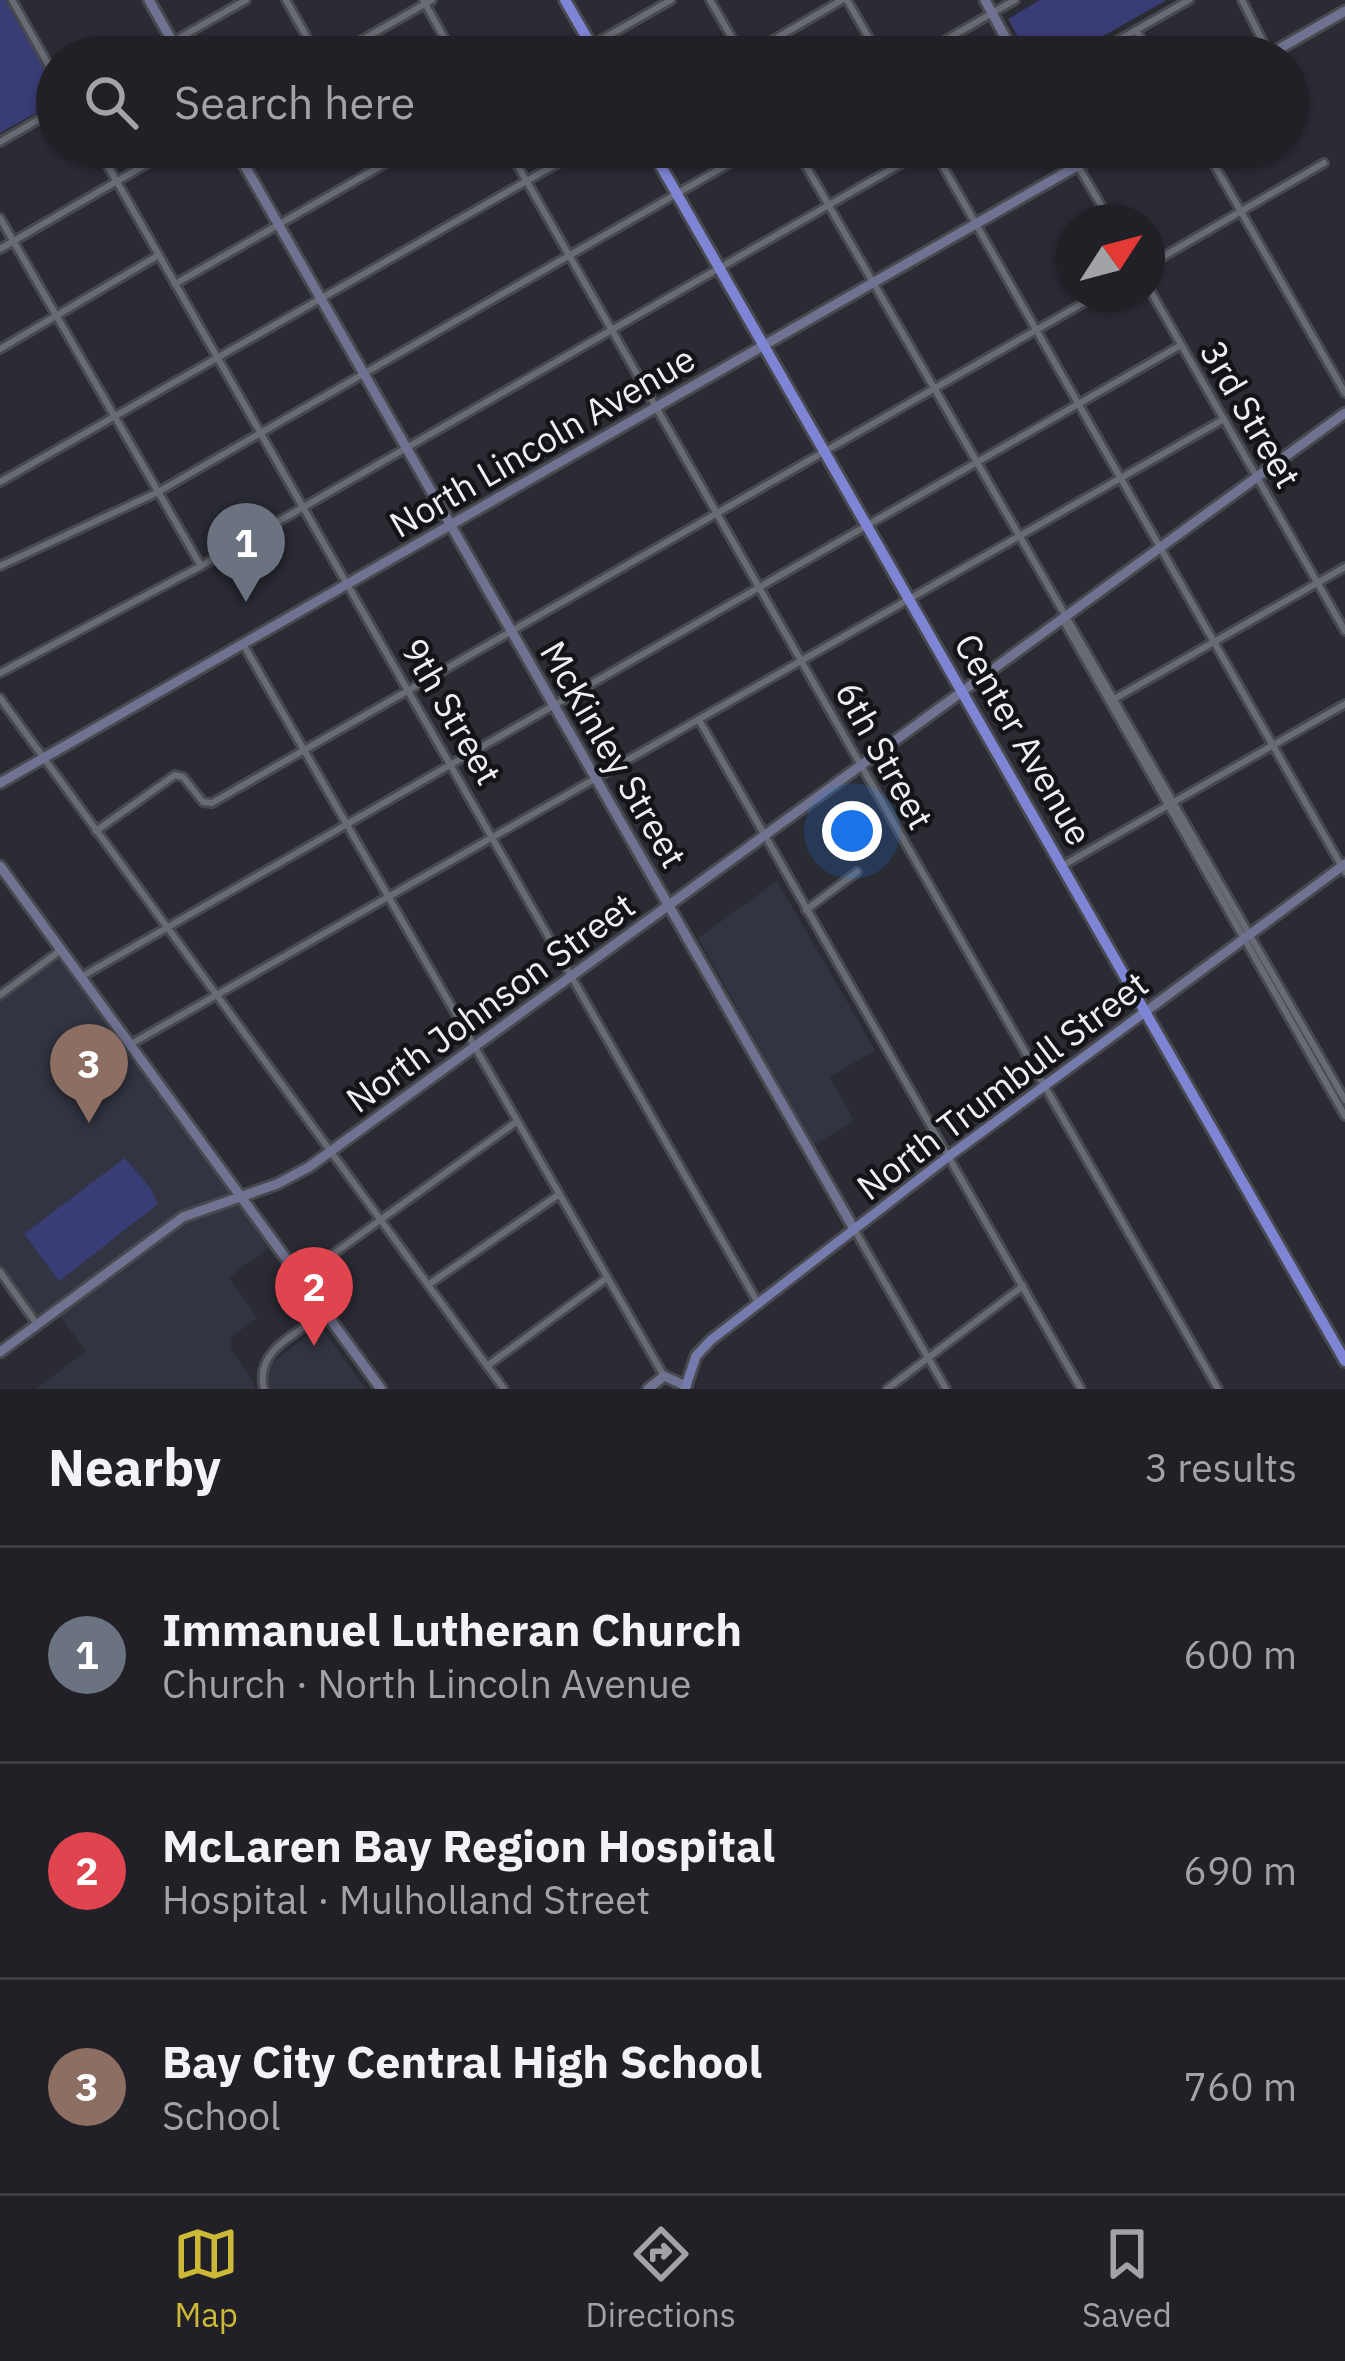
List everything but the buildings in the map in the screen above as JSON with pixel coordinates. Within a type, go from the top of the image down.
[{"type":"highway","points":[[565,0],[585,36]]},
{"type":"highway","name":"Center Avenue","points":[[662,168],[1345,1361]]},
{"type":"main road","name":"North Trumbull Street","points":[[685,1387],[696,1356],[758,1303],[1145,1012]]},
{"type":"street","points":[[12,0],[36,43]]},
{"type":"street","points":[[149,0],[169,36]]},
{"type":"street","points":[[182,36],[245,0]]},
{"type":"street","points":[[286,0],[307,36]]},
{"type":"street","points":[[617,36],[671,0]]},
{"type":"street","points":[[710,0],[731,36]]},
{"type":"street","points":[[781,36],[845,0],[867,36]]},
{"type":"street","points":[[986,0],[1005,36]]},
{"type":"street","points":[[953,36],[1015,0]]},
{"type":"street","points":[[1126,36],[1189,0]]},
{"type":"street","points":[[1242,0],[1258,36]]},
{"type":"street","points":[[368,36],[427,1],[444,36]]},
{"type":"street","points":[[1302,36],[1345,11]]},
{"type":"street","points":[[1136,30],[1140,36]]},
{"type":"street","points":[[0,142],[36,121]]},
{"type":"street","points":[[1165,256],[1324,164]]},
{"type":"street","name":"9th Street","points":[[109,168],[758,1303]]},
{"type":"street","points":[[0,249],[139,168]]},
{"type":"street","name":"McKinley Street","points":[[245,168],[946,1389]]},
{"type":"street","points":[[175,284],[377,168]]},
{"type":"street","name":"6th Street","points":[[519,168],[1217,1389]]},
{"type":"street","points":[[0,482],[550,168]]},
{"type":"street","points":[[0,566],[158,492],[722,168]]},
{"type":"street","points":[[807,168],[1246,936],[1345,1100]]},
{"type":"street","points":[[0,673],[201,566],[894,168]]},
{"type":"street","points":[[943,168],[1344,867]]},
{"type":"street","name":"North Lincoln Avenue","points":[[0,782],[1074,168]]},
{"type":"street","points":[[1079,168],[1100,204]]},
{"type":"street","points":[[1216,168],[1345,393]]},
{"type":"street","points":[[0,218],[201,566]]},
{"type":"street","points":[[0,349],[159,255]]},
{"type":"street","points":[[96,831],[176,775],[203,802],[212,802],[1068,312]]},
{"type":"street","name":"3rd Street","points":[[1162,312],[1345,632]]},
{"type":"street","points":[[81,977],[1181,345]]},
{"type":"street","name":"North Johnson Street","points":[[0,1352],[182,1218],[295,1175],[330,1152],[1345,413]]},
{"type":"street","points":[[131,1043],[1224,419]]},
{"type":"street","points":[[1111,701],[1345,567]]},
{"type":"street","points":[[243,644],[664,1376],[685,1387]]},
{"type":"street","points":[[0,698],[504,1389]]},
{"type":"street","points":[[1063,866],[1345,704]]},
{"type":"street","points":[[699,720],[1082,1389]]},
{"type":"street","name":"North Trumbull Street","points":[[1145,1012],[1344,867]]},
{"type":"street","points":[[806,910],[857,872]]},
{"type":"street","points":[[2,873],[381,1389]]},
{"type":"street","points":[[0,995],[61,950]]},
{"type":"street","points":[[1322,1067],[1345,1116]]},
{"type":"street","points":[[301,1278],[516,1121]]},
{"type":"street","points":[[428,1286],[558,1195]]},
{"type":"street","points":[[0,1272],[37,1324]]},
{"type":"street","points":[[487,1366],[607,1278]]},
{"type":"street","points":[[887,1389],[1023,1286]]},
{"type":"street","points":[[264,1389],[261,1376],[266,1357],[326,1313]]},
{"type":"street","points":[[648,1389],[664,1376]]},
{"type":"shaded area","points":[[0,0],[5,0],[36,54],[36,113],[0,133]]},
{"type":"shaded area","points":[[1040,0],[1165,0],[1103,36],[1017,36],[1008,19]]},
{"type":"shaded area","points":[[777,881],[875,1050],[830,1077],[854,1121],[814,1145],[698,938]]},
{"type":"shaded area","points":[[57,957],[270,1247],[229,1277],[257,1318],[230,1338],[232,1351],[254,1388],[267,1379],[268,1366],[320,1326],[366,1389],[36,1389],[86,1351],[53,1307],[38,1319],[0,1265],[0,999]]},
{"type":"shaded area","points":[[125,1158],[158,1204],[59,1281],[24,1234]]},
{"type":"place","name":"Immanuel Lutheran Church","points":[[246,602]]},
{"type":"place","name":"Bay City Central High School","points":[[89,1123]]},
{"type":"place","name":"McLaren Bay Region Hospital","points":[[314,1346]]}]
